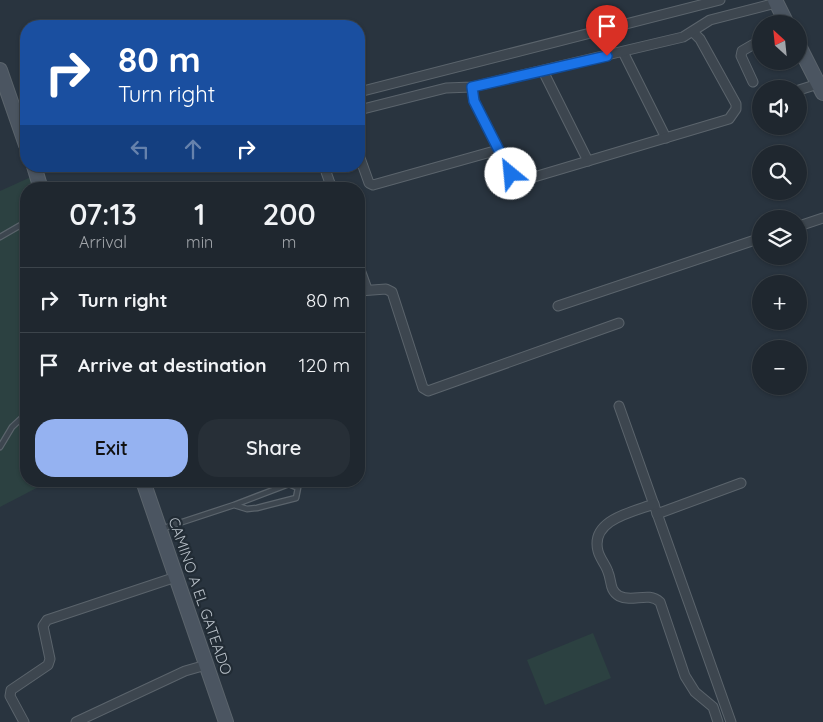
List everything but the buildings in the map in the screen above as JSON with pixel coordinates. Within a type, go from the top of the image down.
[{"type":"street","points":[[365,90],[720,0]]},
{"type":"street","points":[[365,108],[446,88],[472,87],[683,37],[710,20],[775,2],[782,15]]},
{"type":"street","points":[[472,87],[474,101],[498,150],[511,174],[518,180],[730,119],[736,109],[736,104],[700,38],[693,32]]},
{"type":"street","points":[[752,45],[742,51],[741,56],[752,80]]},
{"type":"street","points":[[623,52],[666,138]]},
{"type":"street","points":[[807,89],[821,88],[808,63]]},
{"type":"street","points":[[0,70],[20,128]]},
{"type":"street","points":[[544,70],[588,161]]},
{"type":"street","points":[[365,170],[370,183],[373,185],[498,150]]},
{"type":"street","points":[[807,223],[823,218]]},
{"type":"street","points":[[558,306],[752,241]]},
{"type":"street","points":[[365,290],[386,289],[392,292],[423,388],[428,391],[619,323]]},
{"type":"street","points":[[619,406],[731,722]]},
{"type":"street","points":[[657,514],[741,483]]},
{"type":"street","name":"CAMINO A EL GATEADO","points":[[145,487],[226,722]]},
{"type":"street","points":[[654,504],[621,515],[606,524],[599,534],[598,554],[609,573],[614,592],[621,597],[649,596],[660,602],[685,676],[694,692],[709,702],[718,722]]},
{"type":"street","points":[[24,722],[10,696],[11,690],[48,665],[50,659],[43,626],[47,620],[176,576]]},
{"type":"street","points":[[76,722],[171,677],[206,665]]},
{"type":"street","points":[[709,702],[722,697]]},
{"type":"lane","points":[[0,237],[20,225]]},
{"type":"lane","points":[[0,447],[12,427],[20,420]]},
{"type":"lane","points":[[159,529],[234,505],[281,487]]},
{"type":"lane","points":[[234,505],[247,509],[257,508],[296,498],[298,488],[296,487]]},
{"type":"green space","points":[[31,177],[33,182],[20,182],[20,487],[38,487],[0,507],[0,191]]},
{"type":"green space","points":[[593,633],[611,678],[545,705],[527,660]]},
{"type":"route","points":[[511,174],[474,101],[472,87],[607,56]]}]
